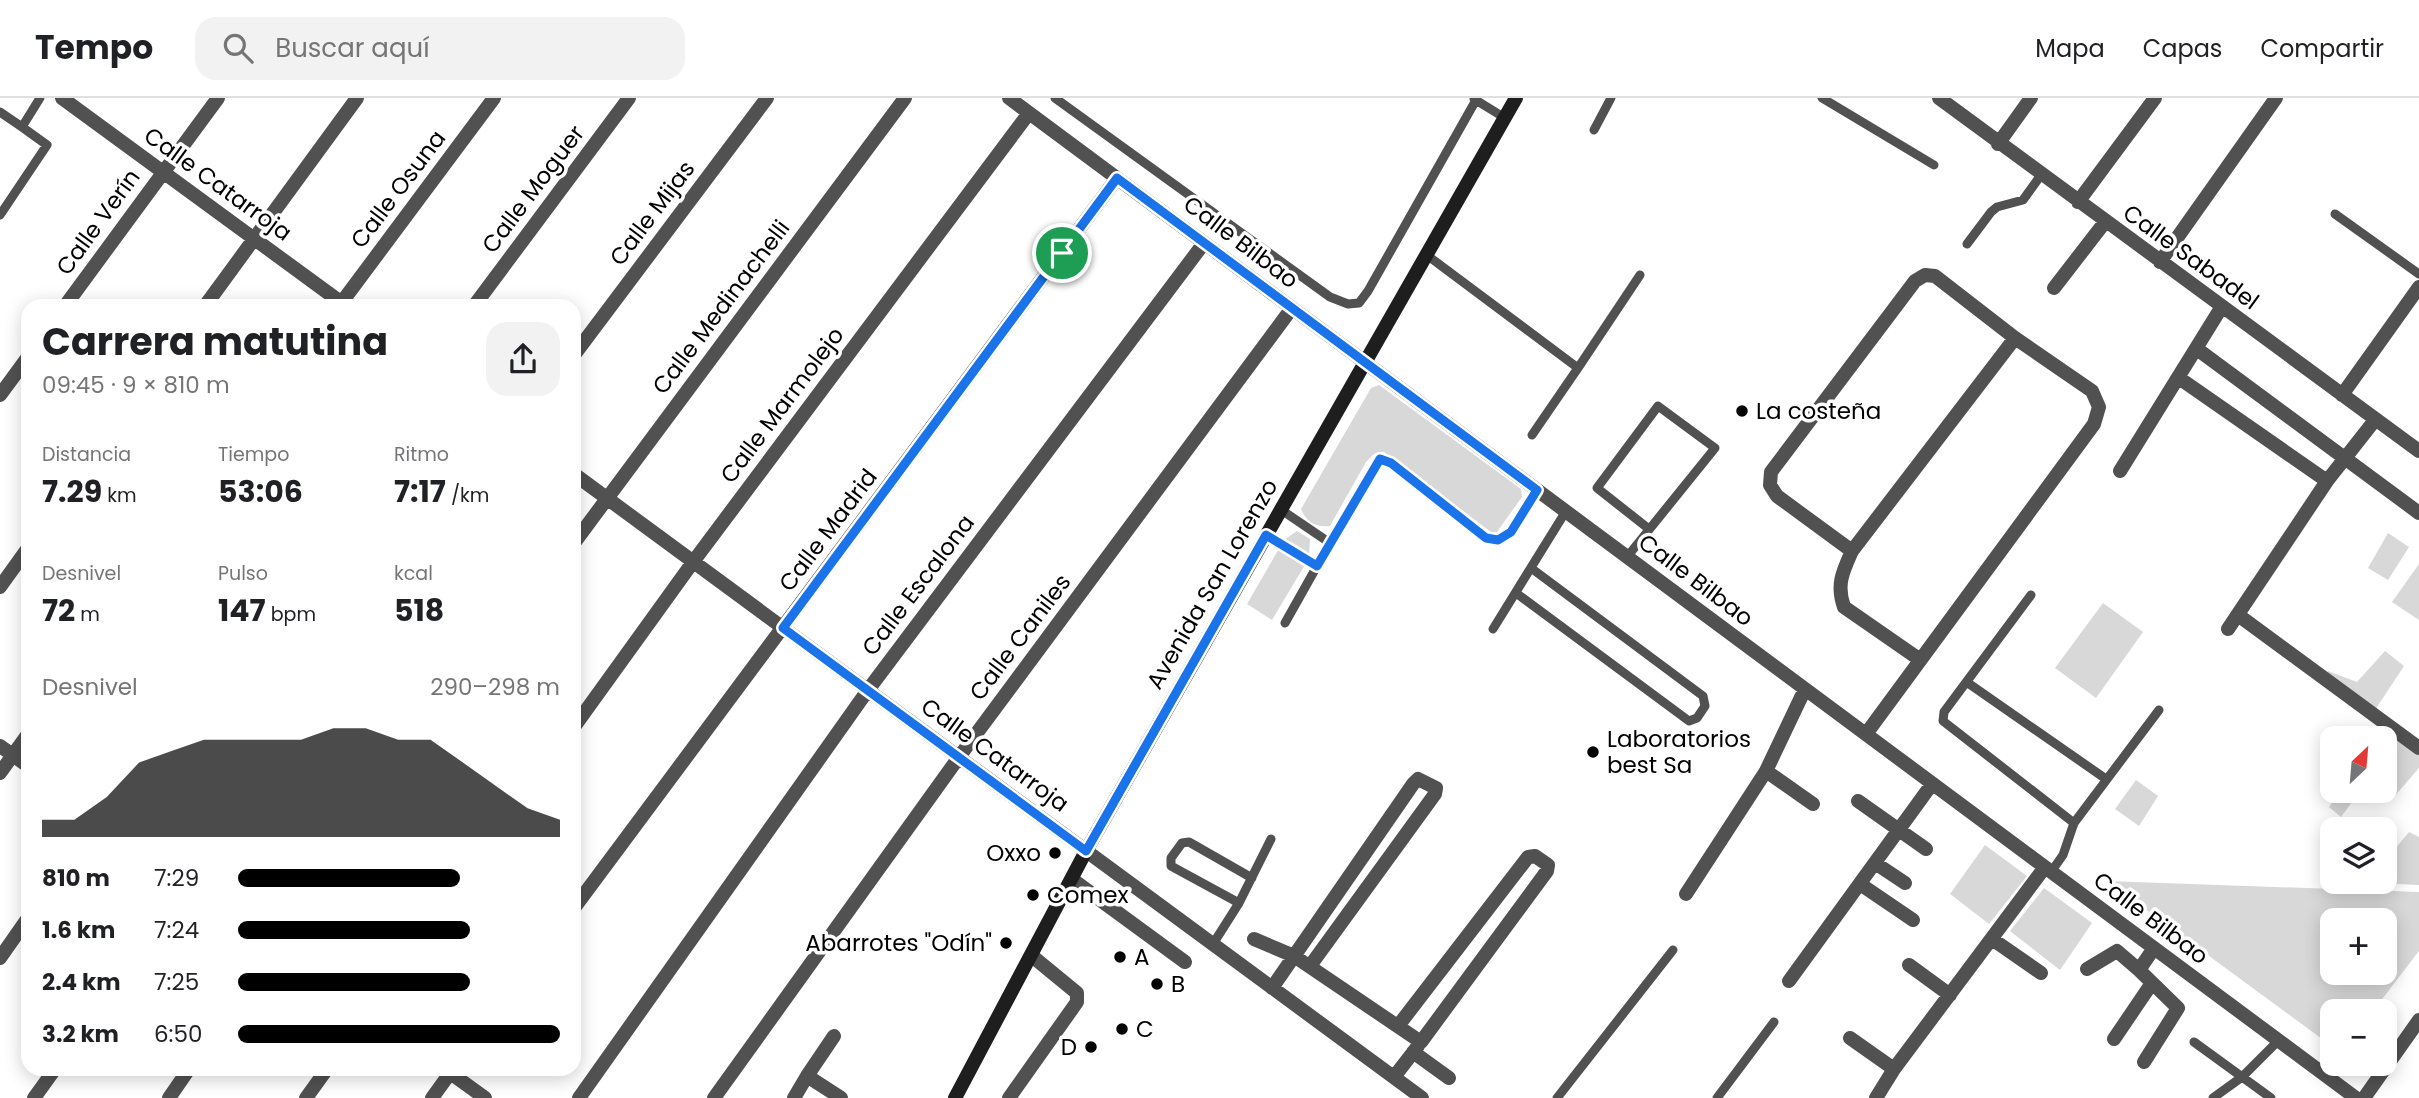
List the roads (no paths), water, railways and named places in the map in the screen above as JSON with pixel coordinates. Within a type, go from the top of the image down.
[{"type":"main road","name":"Avenida San Lorenzo","points":[[955,1098],[1073,880],[1086,851],[1516,98]]},
{"type":"street","name":"Calle Catarroja","points":[[62,98],[334,299]]},
{"type":"street","name":"Calle Verín","points":[[70,299],[218,98]]},
{"type":"street","points":[[210,299],[357,98]]},
{"type":"street","name":"Calle Osuna","points":[[346,299],[494,98]]},
{"type":"street","name":"Calle Moguer","points":[[479,299],[629,98]]},
{"type":"street","name":"Calle Mijas","points":[[581,346],[767,98]]},
{"type":"street","name":"Calle Medinachelli","points":[[581,533],[905,98]]},
{"type":"street","name":"Calle Bilbao","points":[[1009,98],[2356,1098]]},
{"type":"street","name":"Calle Sabadel","points":[[1939,98],[2221,308],[2419,451]]},
{"type":"street","points":[[1998,144],[2031,98]]},
{"type":"street","points":[[2078,202],[2155,98]]},
{"type":"street","points":[[2160,262],[2276,98]]},
{"type":"street","name":"Calle Marmolejo","points":[[581,717],[693,562],[1029,113]]},
{"type":"street","name":"Calle Madrid","points":[[581,899],[1117,178]]},
{"type":"street","points":[[2054,288],[2105,222]]},
{"type":"street","name":"Calle Escalona","points":[[579,1098],[867,690],[1204,243]]},
{"type":"street","points":[[1852,551],[1777,496],[1770,485],[1770,472],[1907,292],[1925,275],[1935,276],[2015,338],[2092,391],[2099,407],[2094,424],[1866,734]]},
{"type":"street","points":[[2342,395],[2419,287]]},
{"type":"street","name":"Calle Caniles","points":[[714,1098],[959,757],[1292,308]]},
{"type":"street","points":[[2120,471],[2221,308]]},
{"type":"street","points":[[1919,659],[1844,607],[1839,592],[1840,576],[1852,551],[2015,338]]},
{"type":"street","points":[[2197,349],[2419,513]]},
{"type":"street","points":[[0,395],[21,366]]},
{"type":"street","points":[[2179,378],[2328,481]]},
{"type":"street","points":[[2228,629],[2328,481],[2375,420]]},
{"type":"street","name":"Calle Catarroja","points":[[581,479],[1422,1098]]},
{"type":"street","points":[[0,587],[21,558]]},
{"type":"street","points":[[2238,615],[2419,748]]},
{"type":"street","points":[[1685,894],[1766,771],[1805,689]]},
{"type":"street","points":[[0,773],[21,744]]},
{"type":"street","points":[[0,746],[21,761]]},
{"type":"street","points":[[1766,771],[1813,804]]},
{"type":"street","points":[[1272,988],[1418,779],[1436,788],[1435,794],[1310,966]]},
{"type":"street","points":[[1789,981],[1932,784]]},
{"type":"street","points":[[1858,801],[1926,849]]},
{"type":"street","points":[[1394,1077],[1547,871],[1548,865],[1535,856],[1528,857],[1398,1026]]},
{"type":"street","points":[[1875,863],[1905,883]]},
{"type":"street","points":[[1876,1098],[1894,1069],[2048,869]]},
{"type":"street","points":[[1073,880],[1185,962]]},
{"type":"street","points":[[1860,884],[1913,920]]},
{"type":"street","points":[[0,957],[21,928]]},
{"type":"street","points":[[1254,939],[1294,956],[1398,1026],[1449,1077]]},
{"type":"street","points":[[1992,939],[2041,973]]},
{"type":"street","points":[[2139,970],[2154,948]]},
{"type":"street","points":[[2087,969],[2117,951],[2178,1008],[2144,1062]]},
{"type":"street","points":[[1009,1098],[1077,1002],[1077,993],[1032,956]]},
{"type":"street","points":[[1909,965],[1950,995]]},
{"type":"street","points":[[2114,1039],[2152,983]]},
{"type":"street","points":[[2364,1098],[2419,1020]]},
{"type":"street","points":[[794,1098],[834,1036]]},
{"type":"street","points":[[1850,1038],[1894,1069]]},
{"type":"street","points":[[34,1098],[50,1076]]},
{"type":"street","points":[[169,1098],[184,1076]]},
{"type":"street","points":[[306,1098],[322,1076]]},
{"type":"street","points":[[432,1098],[445,1076]]},
{"type":"street","points":[[457,1076],[485,1098]]},
{"type":"street","points":[[807,1076],[841,1098]]},
{"type":"lane","points":[[22,127],[40,98]]},
{"type":"lane","points":[[1055,98],[1330,297],[1348,304],[1359,303],[1368,291],[1474,99],[1505,118]]},
{"type":"lane","points":[[1594,130],[1611,98]]},
{"type":"lane","points":[[1822,98],[1934,165]]},
{"type":"lane","points":[[0,112],[47,145],[0,215]]},
{"type":"lane","points":[[1968,244],[1991,212],[1997,207],[2023,200],[2041,175]]},
{"type":"lane","points":[[2335,214],[2419,274]]},
{"type":"lane","points":[[1428,256],[1578,368]]},
{"type":"lane","points":[[1532,435],[1640,275]]},
{"type":"lane","points":[[1627,557],[1650,529],[1714,448],[1658,406],[1597,488],[1650,529]]},
{"type":"lane","points":[[1285,622],[1380,459],[1391,463],[1486,538],[1498,540],[1511,532],[1537,490]]},
{"type":"lane","points":[[1280,509],[1330,543]]},
{"type":"lane","points":[[1493,629],[1566,512]]},
{"type":"lane","points":[[1266,535],[1317,566]]},
{"type":"lane","points":[[1516,593],[1689,721],[1697,718],[1705,706],[1703,696],[1531,568]]},
{"type":"lane","points":[[2031,595],[1944,712],[1942,722],[2074,824]]},
{"type":"lane","points":[[1968,683],[2106,779]]},
{"type":"lane","points":[[2048,869],[2063,855],[2074,824],[2159,710]]},
{"type":"lane","points":[[1213,944],[1239,903],[1271,839]]},
{"type":"lane","points":[[1239,903],[1180,873],[1171,866],[1171,858],[1182,844],[1189,842],[1252,878]]},
{"type":"lane","points":[[1557,1098],[1673,950]]},
{"type":"lane","points":[[1717,1098],[1774,1022]]},
{"type":"lane","points":[[2213,1098],[2242,1077],[2278,1040]]},
{"type":"lane","points":[[2194,1042],[2271,1098]]},
{"type":"place","name":"La costeña","points":[[1742,411]]},
{"type":"place","name":"Laboratorios best Sa","points":[[1593,752]]},
{"type":"place","name":"Oxxo","points":[[1055,853]]},
{"type":"place","name":"Comex","points":[[1033,895]]},
{"type":"place","name":"Abarrotes \"Odín\"","points":[[1006,943]]},
{"type":"place","name":"A","points":[[1120,957]]},
{"type":"place","name":"B","points":[[1157,984]]},
{"type":"place","name":"C","points":[[1122,1029]]},
{"type":"place","name":"D","points":[[1091,1047]]}]
